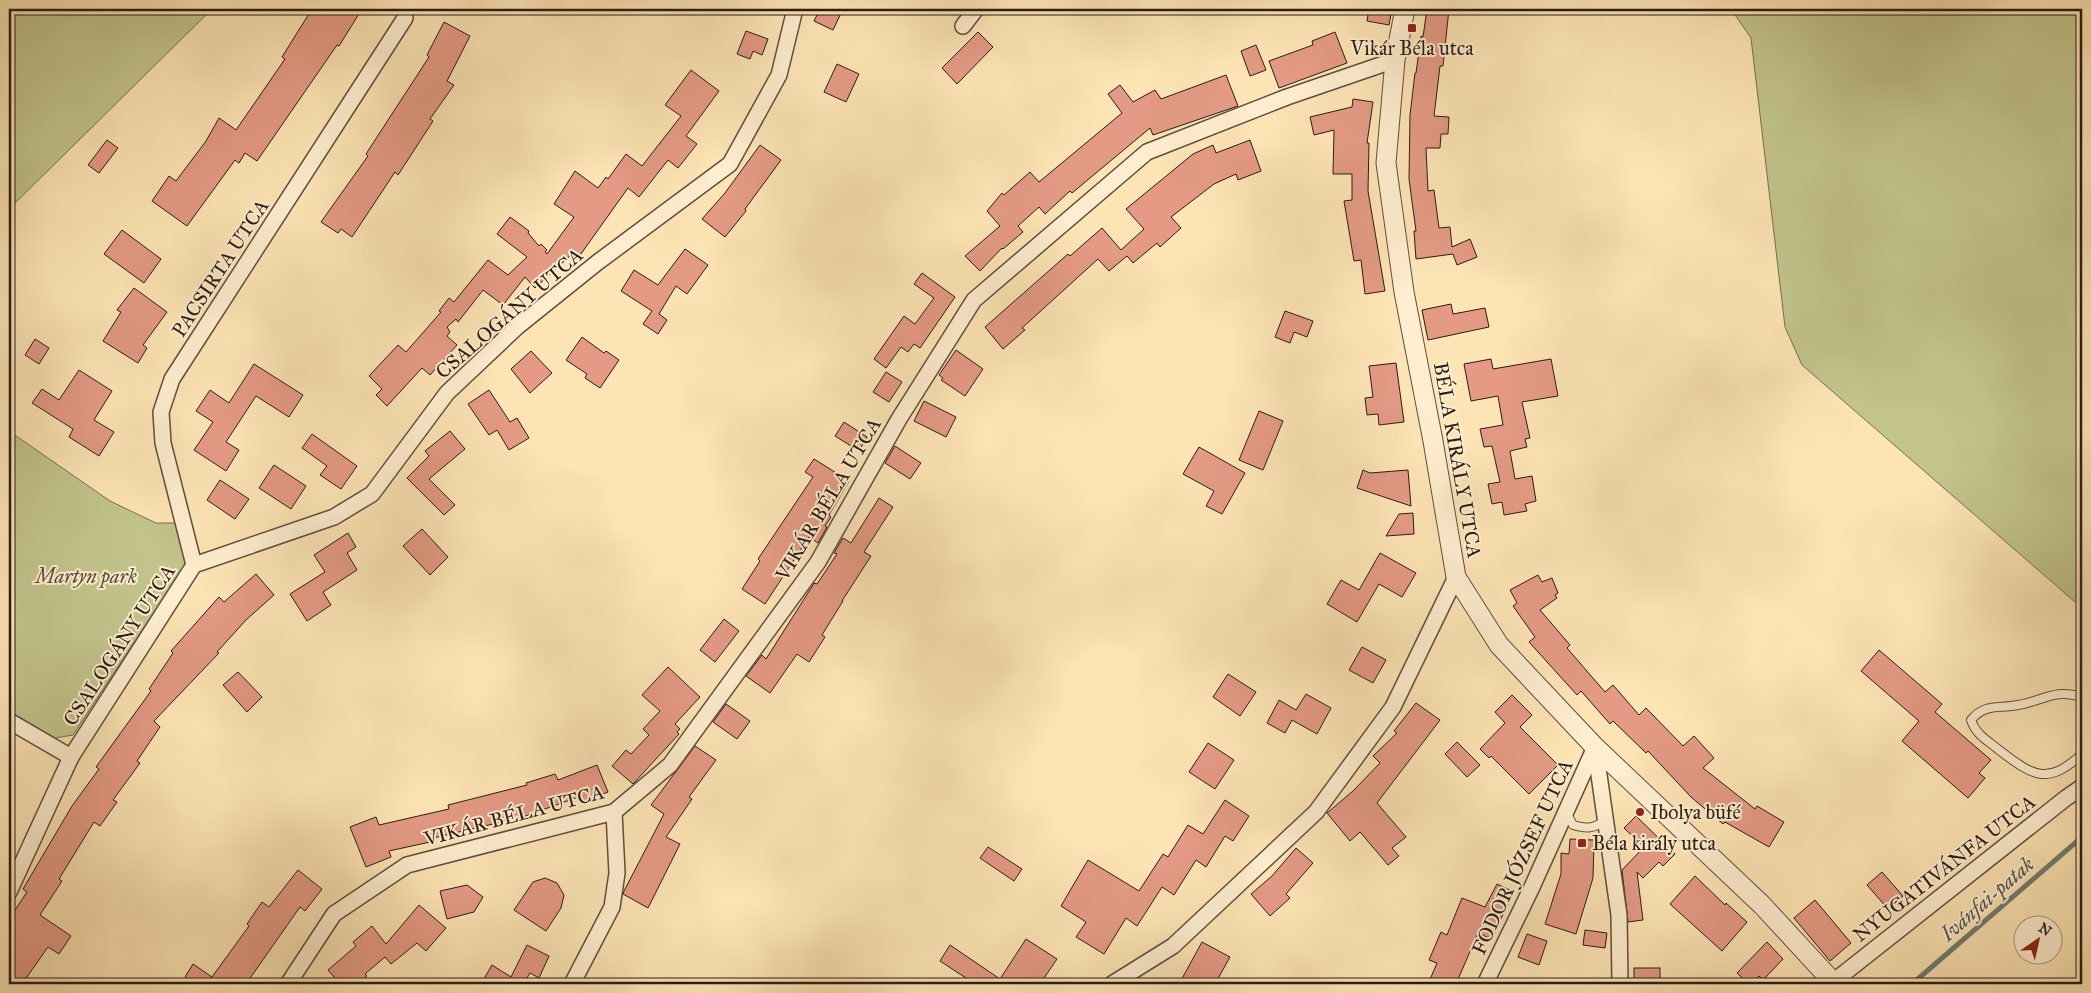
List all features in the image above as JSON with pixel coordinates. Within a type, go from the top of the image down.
[{"type":"street","name":"CSALOGÁNY UTCA","points":[[9,892],[71,757],[194,565],[334,517],[372,494],[447,394],[517,327],[598,262],[730,164],[779,75],[795,9]]},
{"type":"street","points":[[963,26],[976,9]]},
{"type":"street","name":"BÉLA KIRÁLY UTCA","points":[[1404,9],[1395,60],[1386,163],[1404,292],[1433,441],[1456,577],[1499,645],[1595,747],[1762,905],[1833,983]]},
{"type":"street","name":"PACSIRTA UTCA","points":[[194,565],[163,442],[161,412],[172,379],[405,18]]},
{"type":"street","name":"VIKÁR BÉLA UTCA","points":[[288,984],[334,914],[407,865],[614,812],[670,765],[818,562],[899,419],[974,300],[1147,152],[1287,97],[1395,60]]},
{"type":"street","points":[[1112,984],[1173,946],[1316,812],[1393,707],[1456,577]]},
{"type":"street","points":[[9,721],[71,757]]},
{"type":"street","points":[[1595,747],[1619,915],[1620,984]]},
{"type":"street","name":"FODOR JÓZSEF UTCA","points":[[1485,984],[1595,747]]},
{"type":"street","name":"NYUGATIVÁNFA UTCA","points":[[1833,983],[2082,787]]},
{"type":"street","points":[[572,984],[612,907],[617,874],[614,812]]},
{"type":"lane","points":[[2082,697],[2070,693],[2053,694],[2018,706],[1991,707],[1978,711],[1971,720],[1975,730],[2024,769],[2040,774],[2057,772],[2082,754]]},
{"type":"lane","points":[[1566,812],[1573,825],[1586,829],[1595,828],[1606,820]]},
{"type":"green space","points":[[9,9],[212,9],[9,209]]},
{"type":"green space","points":[[1731,9],[2082,9],[2082,251],[2080,256],[2082,264],[2082,608],[1802,365],[1785,327],[1751,38]]},
{"type":"green space","name":"Martyn park","points":[[9,431],[110,501],[156,523],[180,523],[185,565],[73,735],[55,738],[9,711]]},
{"type":"building","points":[[312,9],[362,9],[339,46],[337,45],[257,161],[245,153],[239,163],[235,160],[187,226],[152,201],[169,176],[176,181],[206,141],[219,118],[236,130],[285,59],[282,57]]},
{"type":"building","points":[[820,9],[843,9],[833,30],[814,21]]},
{"type":"building","points":[[1369,9],[1392,9],[1389,25],[1367,21]]},
{"type":"building","points":[[1427,9],[1449,9],[1443,66],[1440,66],[1434,116],[1449,117],[1448,134],[1441,134],[1440,148],[1426,148],[1428,191],[1434,190],[1439,228],[1450,227],[1452,247],[1470,239],[1477,257],[1457,265],[1453,254],[1416,259],[1414,231],[1416,231],[1409,179],[1410,115],[1415,73]]},
{"type":"building","points":[[444,22],[470,36],[447,81],[454,85],[430,119],[433,121],[398,175],[395,172],[352,237],[341,229],[338,233],[321,222],[368,156],[366,154],[429,57],[427,55]]},
{"type":"building","points":[[746,31],[768,39],[762,55],[753,51],[750,59],[737,54]]},
{"type":"building","points":[[978,32],[993,47],[957,84],[942,68]]},
{"type":"building","points":[[1335,32],[1347,63],[1279,88],[1269,61],[1313,45],[1312,41]]},
{"type":"building","points":[[1256,45],[1266,70],[1250,76],[1241,51]]},
{"type":"building","points":[[837,64],[859,74],[846,102],[824,92]]},
{"type":"building","points":[[691,70],[719,91],[686,136],[697,144],[678,168],[668,160],[639,197],[628,188],[578,258],[572,254],[535,288],[525,277],[503,305],[483,290],[458,322],[456,319],[447,327],[450,332],[447,336],[457,345],[430,375],[422,368],[387,406],[376,395],[382,389],[369,376],[398,345],[406,352],[441,312],[439,311],[449,298],[454,302],[488,260],[508,275],[527,257],[497,234],[510,217],[529,231],[528,233],[539,246],[541,244],[547,250],[545,252],[547,254],[574,217],[554,204],[575,171],[598,188],[606,177],[608,179],[626,154],[642,166],[681,116],[665,105]]},
{"type":"building","points":[[1226,75],[1238,106],[1153,135],[1150,128],[1072,193],[1070,191],[1045,214],[1039,207],[1018,226],[1023,232],[1002,248],[980,271],[965,256],[1000,226],[987,211],[1002,193],[1004,195],[1030,172],[1039,182],[1122,113],[1108,94],[1120,85],[1133,102],[1155,90],[1161,99]]},
{"type":"building","points":[[1353,99],[1373,102],[1367,143],[1369,143],[1368,191],[1385,291],[1365,294],[1361,260],[1354,261],[1344,201],[1352,200],[1352,174],[1333,174],[1334,130],[1314,135],[1310,117],[1352,107]]},
{"type":"building","points":[[107,140],[118,148],[99,173],[88,165]]},
{"type":"building","points":[[1250,140],[1261,171],[1238,180],[1236,174],[1214,184],[1171,217],[1181,228],[1160,247],[1157,243],[1133,263],[1127,256],[1109,271],[1098,259],[1022,328],[1025,330],[1003,349],[985,327],[1068,254],[1070,256],[1102,228],[1121,250],[1144,229],[1126,209],[1193,154],[1213,145],[1216,153]]},
{"type":"building","points":[[760,145],[781,160],[745,209],[746,211],[725,237],[702,219],[725,193]]},
{"type":"building","points":[[122,230],[161,259],[144,283],[104,254]]},
{"type":"building","points":[[685,249],[708,265],[687,294],[676,286],[659,314],[667,320],[658,334],[643,324],[652,311],[621,291],[634,270],[658,285]]},
{"type":"building","points":[[922,273],[955,297],[920,348],[914,344],[908,352],[901,347],[886,368],[874,359],[904,316],[915,324],[934,298],[914,284]]},
{"type":"building","points":[[134,288],[167,312],[143,345],[147,348],[138,363],[103,341],[121,312],[117,310]]},
{"type":"building","points":[[1451,304],[1453,314],[1485,308],[1489,327],[1428,340],[1422,310]]},
{"type":"building","points":[[1285,311],[1313,321],[1307,337],[1294,332],[1290,343],[1275,337]]},
{"type":"building","points":[[582,337],[604,353],[606,351],[619,360],[600,388],[585,378],[587,374],[566,360]]},
{"type":"building","points":[[35,339],[49,348],[39,364],[25,355]]},
{"type":"building","points":[[956,350],[983,369],[965,396],[941,380],[943,378],[939,375]]},
{"type":"building","points":[[531,351],[552,373],[530,393],[511,369]]},
{"type":"building","points":[[1491,359],[1493,369],[1551,359],[1558,396],[1522,402],[1530,438],[1525,439],[1527,447],[1510,451],[1515,479],[1532,476],[1536,501],[1525,504],[1527,511],[1504,515],[1502,502],[1492,504],[1488,484],[1500,482],[1492,446],[1484,447],[1480,429],[1503,425],[1498,396],[1471,401],[1464,364]]},
{"type":"building","points":[[1396,363],[1404,422],[1379,425],[1378,414],[1367,415],[1365,398],[1373,397],[1369,366]]},
{"type":"building","points":[[254,364],[303,395],[289,417],[256,396],[226,442],[239,450],[226,471],[194,450],[213,422],[196,411],[210,390],[229,403]]},
{"type":"building","points":[[79,370],[112,391],[94,420],[114,432],[99,456],[69,437],[73,429],[32,403],[42,389],[59,400]]},
{"type":"building","points":[[886,372],[902,382],[889,402],[873,392]]},
{"type":"building","points":[[489,390],[510,422],[517,418],[529,438],[509,450],[497,430],[489,435],[468,404]]},
{"type":"building","points":[[924,401],[956,417],[946,437],[914,421]]},
{"type":"building","points":[[1259,411],[1283,421],[1263,470],[1239,460]]},
{"type":"building","points":[[844,422],[867,437],[859,451],[835,436]]},
{"type":"building","points":[[450,431],[465,449],[429,479],[455,505],[444,515],[407,478],[429,456],[425,451]]},
{"type":"building","points":[[312,434],[357,466],[341,489],[320,475],[327,466],[302,448]]},
{"type":"building","points":[[895,446],[921,463],[910,479],[885,463]]},
{"type":"building","points":[[1199,447],[1245,473],[1222,514],[1206,506],[1214,491],[1183,474]]},
{"type":"building","points":[[814,459],[849,481],[829,515],[831,517],[818,543],[809,537],[765,604],[742,589],[760,561],[758,559],[813,477],[805,472]]},
{"type":"building","points":[[274,465],[306,486],[291,509],[259,488]]},
{"type":"building","points":[[1363,470],[1370,473],[1408,470],[1411,506],[1357,488]]},
{"type":"building","points":[[220,480],[249,499],[235,519],[207,500]]},
{"type":"building","points":[[879,498],[893,507],[864,552],[871,556],[822,635],[825,637],[809,662],[797,654],[770,693],[746,676],[762,655],[766,659],[814,583],[817,584],[837,554],[834,553],[843,538],[851,543]]},
{"type":"building","points":[[1413,513],[1414,534],[1386,536],[1399,514]]},
{"type":"building","points":[[422,529],[448,557],[430,575],[403,546]]},
{"type":"building","points":[[348,533],[356,547],[347,553],[357,570],[323,592],[331,605],[307,621],[290,594],[325,572],[314,555]]},
{"type":"building","points":[[1380,553],[1416,573],[1402,597],[1379,584],[1357,622],[1327,604],[1341,580],[1359,590]]},
{"type":"building","points":[[256,574],[274,595],[246,620],[217,652],[219,653],[154,721],[160,727],[137,761],[140,763],[113,800],[117,802],[100,826],[94,822],[59,879],[62,881],[40,915],[71,936],[59,954],[48,947],[22,984],[16,984],[9,979],[9,919],[27,892],[23,889],[72,806],[99,769],[96,767],[151,691],[149,689],[173,653],[171,651],[219,597],[224,602]]},
{"type":"building","points":[[1538,575],[1542,582],[1552,578],[1558,593],[1555,595],[1557,598],[1540,610],[1570,645],[1567,648],[1605,692],[1613,685],[1639,715],[1646,708],[1683,746],[1694,736],[1714,758],[1703,768],[1755,809],[1757,806],[1784,822],[1769,847],[1725,822],[1723,824],[1691,797],[1648,751],[1646,753],[1613,721],[1610,724],[1581,691],[1577,695],[1529,642],[1535,637],[1513,606],[1517,603],[1510,590]]},
{"type":"building","points":[[724,619],[739,631],[715,662],[700,650]]},
{"type":"building","points":[[1362,647],[1386,660],[1373,683],[1349,670]]},
{"type":"building","points":[[1879,650],[1942,704],[1935,712],[1991,760],[1979,773],[1985,778],[1968,798],[1902,741],[1919,721],[1861,671]]},
{"type":"building","points":[[668,667],[700,697],[675,724],[680,729],[677,732],[679,734],[633,784],[612,766],[626,750],[631,754],[649,735],[643,729],[660,711],[642,695]]},
{"type":"building","points":[[238,672],[262,697],[247,712],[223,685]]},
{"type":"building","points":[[1228,674],[1256,692],[1240,716],[1213,697]]},
{"type":"building","points":[[1306,694],[1331,708],[1317,734],[1292,720],[1285,733],[1267,723],[1279,700],[1296,710]]},
{"type":"building","points":[[1512,695],[1532,715],[1520,727],[1558,765],[1529,794],[1491,756],[1489,758],[1480,749],[1505,723],[1495,712]]},
{"type":"building","points":[[1416,703],[1440,720],[1377,803],[1406,837],[1392,848],[1399,856],[1388,865],[1360,832],[1350,841],[1327,813],[1353,791],[1380,763],[1373,756],[1397,733],[1394,731]]},
{"type":"building","points":[[726,704],[750,721],[737,739],[713,722]]},
{"type":"building","points":[[1457,742],[1480,765],[1467,777],[1445,754]]},
{"type":"building","points":[[1208,743],[1234,760],[1215,789],[1189,772]]},
{"type":"building","points":[[695,746],[716,760],[689,797],[692,799],[666,837],[680,844],[648,908],[623,894],[664,814],[651,805]]},
{"type":"building","points":[[597,765],[608,792],[580,803],[578,797],[523,817],[429,839],[430,842],[389,851],[391,857],[366,867],[350,827],[376,817],[379,825],[449,809],[448,805],[527,785],[526,783],[555,774],[558,780]]},
{"type":"building","points":[[1225,800],[1249,816],[1233,841],[1225,836],[1206,867],[1196,860],[1174,895],[1162,887],[1137,926],[1126,918],[1104,954],[1076,937],[1086,922],[1061,906],[1088,860],[1139,891],[1163,854],[1168,857],[1188,825],[1203,834]]},
{"type":"building","points":[[1636,816],[1675,854],[1663,866],[1659,862],[1643,878],[1637,872],[1643,920],[1628,922],[1622,870],[1644,847],[1624,828]]},
{"type":"building","points":[[1570,839],[1594,840],[1593,878],[1576,934],[1545,924],[1561,874],[1561,853],[1569,854]]},
{"type":"building","points":[[988,847],[1022,869],[1014,881],[980,858]]},
{"type":"building","points":[[1296,848],[1313,863],[1286,894],[1290,898],[1270,916],[1251,894],[1272,876]]},
{"type":"building","points":[[298,870],[322,889],[305,911],[300,907],[246,984],[196,984],[185,977],[193,964],[212,977],[249,926],[247,924],[262,902],[269,907]]},
{"type":"building","points":[[1882,872],[1903,896],[1888,909],[1867,885]]},
{"type":"building","points":[[1695,876],[1725,905],[1726,903],[1747,922],[1722,951],[1670,904]]},
{"type":"building","points":[[545,878],[557,883],[564,895],[561,908],[546,931],[514,910],[533,882]]},
{"type":"building","points":[[1497,884],[1514,892],[1491,939],[1478,933],[1456,984],[1428,984],[1437,963],[1429,960],[1441,932],[1447,935],[1462,898],[1485,907]]},
{"type":"building","points":[[467,885],[483,897],[474,912],[447,919],[440,891]]},
{"type":"building","points":[[1815,900],[1851,943],[1830,961],[1794,918]]},
{"type":"building","points":[[419,905],[446,928],[426,951],[417,943],[391,964],[385,957],[365,974],[367,976],[357,984],[340,984],[328,970],[356,946],[353,942],[372,926],[386,944]]},
{"type":"building","points":[[1585,930],[1607,933],[1605,948],[1583,945]]},
{"type":"building","points":[[1527,934],[1547,941],[1539,965],[1518,957]]},
{"type":"building","points":[[1026,939],[1057,959],[1040,984],[975,984],[940,961],[950,945],[1000,979]]},
{"type":"building","points":[[1202,942],[1230,957],[1215,984],[1179,984]]},
{"type":"building","points":[[1767,942],[1783,959],[1763,980],[1759,976],[1749,984],[1737,973]]},
{"type":"building","points":[[527,945],[549,956],[539,978],[530,973],[523,984],[481,984],[492,965],[511,977]]},
{"type":"building","points":[[1634,968],[1660,968],[1660,984],[1634,984]]},
{"type":"waterway","name":"Ivánfai-patak","points":[[1912,984],[2082,837]]},
{"type":"place","name":"Vikár Béla utca","points":[[1412,28]]},
{"type":"place","name":"Ibolya büfé","points":[[1640,812]]},
{"type":"place","name":"Béla király utca","points":[[1582,843]]}]
